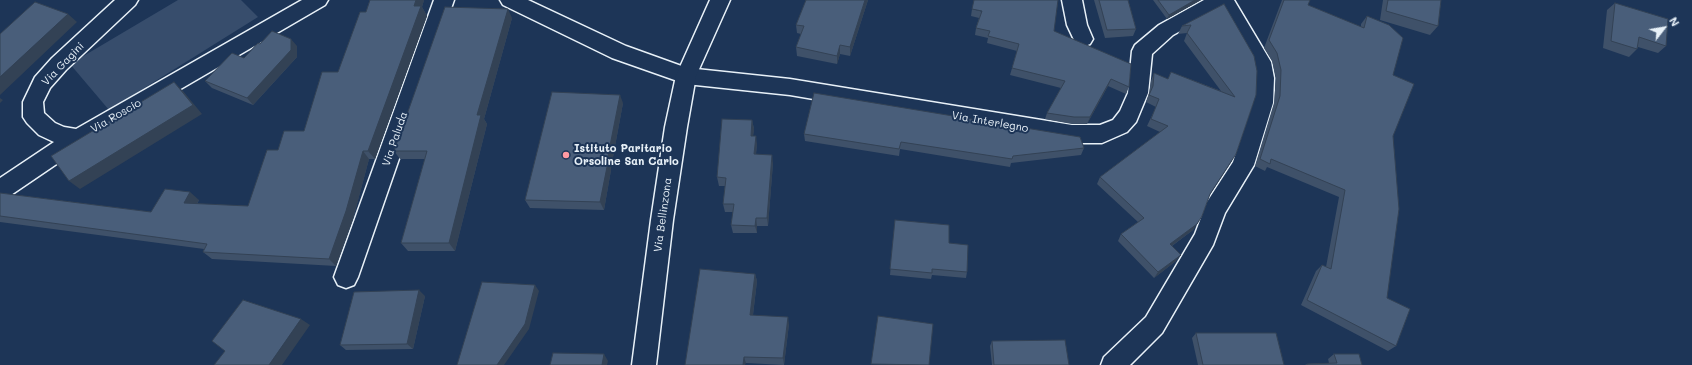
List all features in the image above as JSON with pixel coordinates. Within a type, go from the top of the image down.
[{"type":"street","name":"Via Gagini","points":[[78,138],[61,136],[47,129],[34,117],[32,102],[42,83],[59,64],[128,0]]},
{"type":"street","name":"Via Roscio","points":[[0,190],[78,138],[318,0]]},
{"type":"street","name":"Via Paluda","points":[[346,277],[444,0]]},
{"type":"street","points":[[510,0],[618,52],[686,76]]},
{"type":"street","name":"Via Bellinzona","points":[[644,365],[663,212],[676,127],[686,76],[720,0]]},
{"type":"street","points":[[1072,0],[1077,24],[1083,39]]},
{"type":"street","name":"Via Interlegno","points":[[686,76],[790,87],[1072,134],[1102,134],[1120,126],[1129,116],[1138,93],[1142,50],[1166,30],[1220,0]]},
{"type":"street","points":[[1113,365],[1154,325],[1205,238],[1215,209],[1243,165],[1263,103],[1264,78],[1261,62],[1224,0]]},
{"type":"shaded area","points":[[178,0],[241,0],[258,17],[109,110],[70,64]]},
{"type":"building","points":[[370,0],[416,0],[414,6],[421,6],[368,151],[363,151],[346,211],[329,259],[203,252],[207,244],[0,216],[0,193],[151,212],[165,189],[190,192],[184,203],[248,206],[267,150],[278,150],[284,131],[304,131],[322,72],[338,72],[360,12],[366,12]]},
{"type":"building","points":[[806,0],[865,0],[850,47],[840,45],[837,56],[796,47],[804,26],[796,25]]},
{"type":"building","points":[[974,0],[1058,0],[1054,31],[1131,64],[1129,87],[1111,79],[1090,117],[1074,117],[1047,113],[1065,81],[1012,68],[1019,44],[988,36],[990,31],[976,28],[982,11],[972,9]]},
{"type":"building","points":[[1099,0],[1128,0],[1136,29],[1107,30]]},
{"type":"building","points":[[1158,0],[1195,0],[1169,15]]},
{"type":"building","points":[[1284,0],[1310,0],[1308,5],[1364,28],[1367,16],[1389,25],[1403,38],[1393,75],[1414,84],[1393,136],[1399,209],[1387,298],[1410,309],[1396,346],[1307,300],[1322,265],[1331,269],[1345,190],[1271,159],[1270,164],[1260,159],[1280,96],[1281,70],[1277,53],[1269,40]]},
{"type":"building","points":[[1388,0],[1441,0],[1438,26],[1386,11]]},
{"type":"building","points":[[35,2],[68,14],[0,77],[0,34]]},
{"type":"building","points":[[1615,3],[1668,19],[1666,46],[1639,37],[1637,49],[1611,41]]},
{"type":"building","points":[[1224,4],[1254,56],[1257,71],[1256,95],[1236,154],[1210,194],[1202,216],[1197,224],[1170,244],[1181,255],[1158,272],[1121,234],[1144,218],[1100,177],[1168,126],[1151,119],[1159,99],[1149,95],[1153,86],[1154,73],[1168,79],[1171,72],[1235,97],[1187,33],[1191,25],[1182,26]]},
{"type":"building","points":[[445,7],[508,9],[477,115],[481,115],[449,243],[401,243],[427,151],[394,151]]},
{"type":"building","points":[[272,31],[291,39],[291,50],[247,98],[205,81],[232,53],[244,58]]},
{"type":"building","points":[[174,82],[193,105],[69,181],[51,156]]},
{"type":"building","name":"Istituto Paritario Orsoline San Carlo","points":[[552,92],[620,95],[600,202],[525,200]]},
{"type":"building","points":[[814,93],[1080,137],[1084,148],[1013,156],[1012,159],[901,142],[899,149],[804,134]]},
{"type":"building","points":[[722,119],[752,120],[751,136],[756,136],[754,154],[772,155],[767,218],[756,218],[755,226],[731,225],[734,204],[723,204],[726,178],[717,177]]},
{"type":"building","points":[[895,220],[949,225],[949,243],[968,245],[967,272],[932,269],[932,273],[890,269]]},
{"type":"building","points":[[700,269],[755,274],[750,315],[788,317],[783,358],[744,357],[743,365],[685,365]]},
{"type":"building","points":[[482,282],[535,285],[525,324],[497,365],[457,365]]},
{"type":"building","points":[[419,290],[407,344],[340,345],[354,292]]},
{"type":"building","points":[[243,300],[301,319],[269,365],[214,365],[225,351],[212,341]]},
{"type":"building","points":[[878,316],[933,324],[929,365],[871,364]]},
{"type":"building","points":[[1196,333],[1276,333],[1284,365],[1203,365]]},
{"type":"building","points":[[1065,340],[1069,365],[994,365],[992,341]]},
{"type":"building","points":[[553,353],[604,354],[602,365],[550,365]]},
{"type":"building","points":[[1334,354],[1359,354],[1362,365],[1307,365],[1337,363]]},
{"type":"place","name":"Istituto Paritario Orsoline San Carlo","points":[[566,155]]}]
